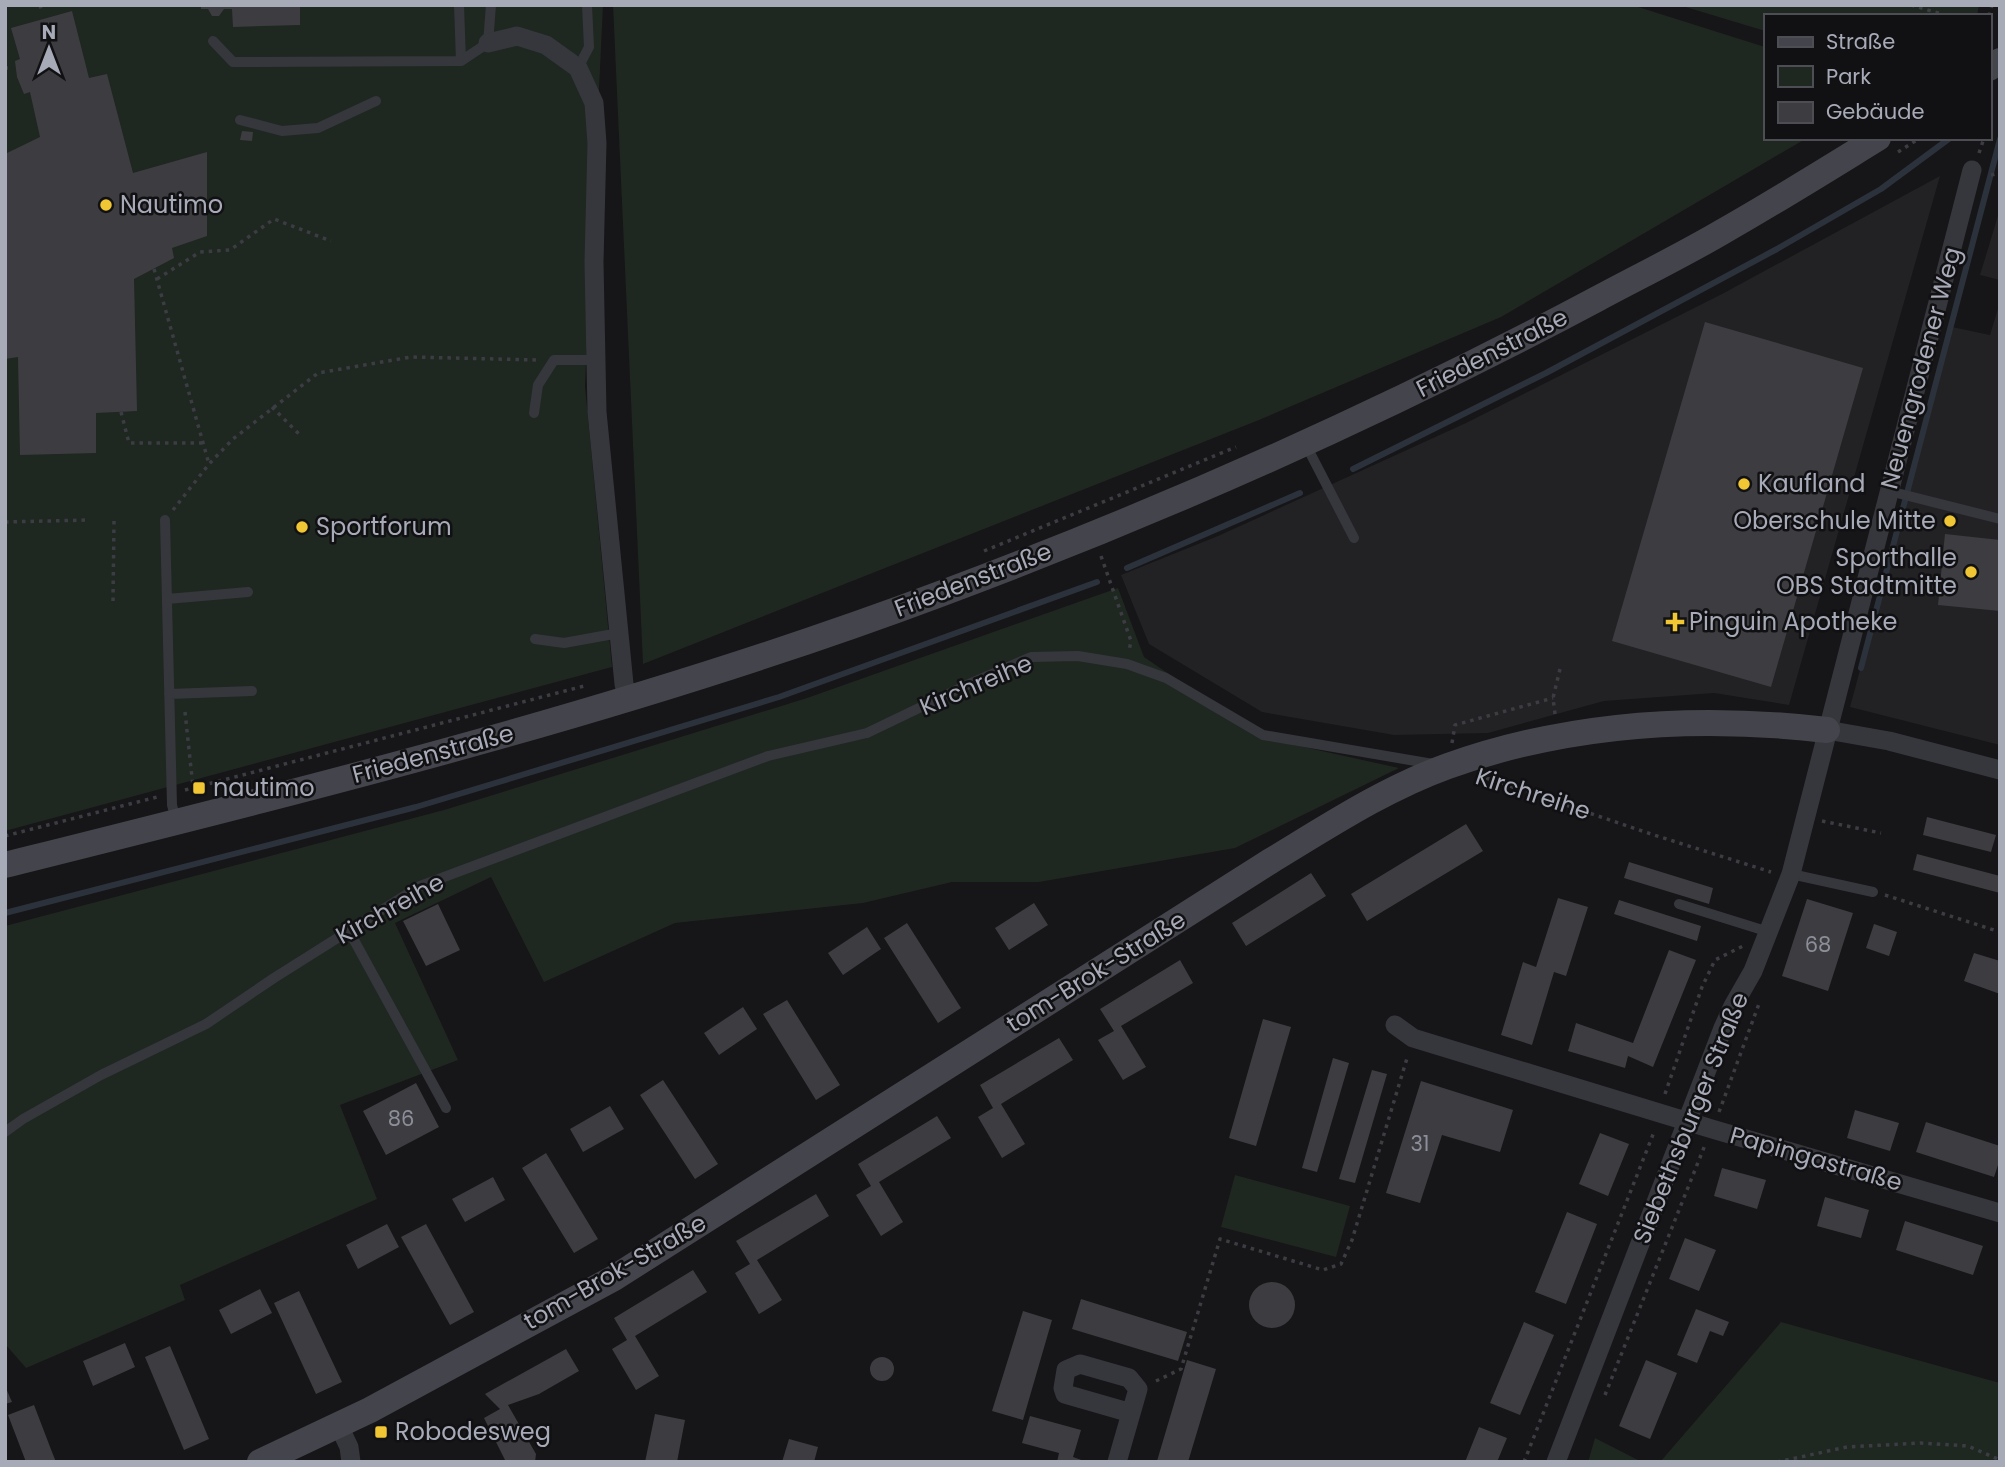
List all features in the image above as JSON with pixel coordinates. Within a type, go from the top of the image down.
[{"type":"main road","name":"Friedenstraße","points":[[5,866],[490,739],[626,692],[775,652],[941,594],[1267,461],[1448,377],[1719,234],[1875,140]]},
{"type":"main road","name":"tom-Brok-Straße","points":[[275,1459],[614,1278],[1354,810],[1448,766],[1550,739],[1617,728],[1724,722],[1772,723],[1827,730]]},
{"type":"street","points":[[488,43],[517,36],[546,45],[578,68],[594,103],[597,143],[594,262],[597,412],[626,692]]},
{"type":"street","name":"Neuengrodener Weg","points":[[1827,730],[1972,170]]},
{"type":"street","name":"tom-Brok-Straße","points":[[1827,730],[1889,740],[2000,770]]},
{"type":"street","name":"Siebethsburger Straße","points":[[1556,1462],[1728,1017],[1753,971],[1763,930],[1791,874],[1827,730]]},
{"type":"street","name":"Papingastraße","points":[[1395,1025],[1413,1038],[2000,1213]]},
{"type":"street","points":[[1117,1462],[1138,1389],[1129,1378],[1080,1364],[1066,1370],[1063,1388],[1065,1394],[1131,1413]]},
{"type":"street","points":[[339,1426],[349,1447],[351,1462]]},
{"type":"lane","points":[[459,5],[461,61]]},
{"type":"lane","points":[[213,41],[233,62],[461,61],[488,43],[491,5]]},
{"type":"lane","points":[[578,68],[589,47],[587,5]]},
{"type":"lane","points":[[240,120],[282,131],[318,128],[376,101]]},
{"type":"lane","points":[[534,413],[538,385],[554,360],[595,360]]},
{"type":"lane","points":[[1305,443],[1354,538]]},
{"type":"lane","points":[[1889,491],[2000,519]]},
{"type":"lane","points":[[165,520],[172,805],[177,822]]},
{"type":"lane","points":[[167,599],[248,592]]},
{"type":"lane","points":[[535,639],[564,643],[620,633]]},
{"type":"lane","name":"Kirchreihe","points":[[5,1132],[101,1075],[206,1024],[421,886],[768,756],[867,733],[1031,657],[1077,656],[1127,664],[1166,678],[1263,735],[1448,766]]},
{"type":"lane","points":[[169,694],[252,691]]},
{"type":"lane","points":[[1791,874],[1873,892]]},
{"type":"lane","points":[[1679,905],[1763,930]]},
{"type":"lane","points":[[349,931],[446,1108]]},
{"type":"path","points":[[1911,5],[1941,14]]},
{"type":"path","points":[[157,279],[200,252],[230,250],[274,219],[331,241]]},
{"type":"path","points":[[154,269],[209,464]]},
{"type":"path","points":[[165,520],[209,464],[233,439],[318,373],[411,357],[554,360]]},
{"type":"path","points":[[272,407],[300,435]]},
{"type":"path","points":[[121,412],[129,443],[203,443]]},
{"type":"path","points":[[975,554],[1245,443]]},
{"type":"path","points":[[5,522],[90,520]]},
{"type":"path","points":[[113,601],[114,520]]},
{"type":"path","points":[[1100,554],[1131,641],[1127,664]]},
{"type":"path","points":[[1554,709],[1553,698],[1560,669]]},
{"type":"path","points":[[5,836],[596,683],[626,692]]},
{"type":"path","points":[[169,694],[187,713],[194,799]]},
{"type":"path","points":[[1448,766],[1455,725],[1553,698]]},
{"type":"path","name":"Kirchreihe","points":[[1484,778],[1758,869],[1791,874]]},
{"type":"path","points":[[1807,818],[1881,833]]},
{"type":"path","points":[[1873,892],[2000,932]]},
{"type":"path","points":[[1524,1462],[1650,1145],[1702,987],[1715,960],[1751,942],[1763,930]]},
{"type":"path","points":[[1603,1399],[1713,1129],[1763,992]]},
{"type":"path","points":[[1138,1389],[1181,1369],[1220,1239],[1323,1270],[1341,1264],[1352,1240],[1413,1038]]},
{"type":"path","points":[[1777,1462],[1847,1447],[1921,1443],[1968,1446],[2000,1460]]},
{"type":"shaded area","name":"Kaufland","points":[[1940,176],[1789,705],[1714,693],[1604,701],[1488,733],[1394,735],[1262,712],[1149,644],[1121,575],[1218,536],[1466,423],[1722,294]]},
{"type":"shaded area","points":[[2000,209],[2000,280],[1980,275]]},
{"type":"shaded area","name":"Oberschule Mitte","points":[[2000,302],[2000,745],[1850,707],[1952,327],[1990,335]]},
{"type":"green space","name":"Sportforum","points":[[5,5],[603,5],[585,386],[612,667],[5,831]]},
{"type":"green space","points":[[613,5],[1632,5],[1764,47],[1764,140],[1804,140],[1501,317],[1259,420],[643,664]]},
{"type":"green space","points":[[1679,5],[1979,5],[1977,14],[1764,14],[1764,31]]},
{"type":"green space","points":[[1118,588],[1144,657],[1263,738],[1399,768],[1235,848],[1039,882],[952,882],[863,903],[675,923],[544,982],[491,877],[395,923],[458,1060],[340,1105],[377,1199],[180,1285],[185,1300],[26,1368],[5,1344],[5,926],[444,810],[807,698]]},
{"type":"green space","points":[[1235,1175],[1350,1206],[1336,1257],[1221,1227]]},
{"type":"green space","points":[[1781,1322],[2000,1383],[2000,1462],[1660,1462]]},
{"type":"green space","points":[[1595,1438],[1642,1462],[1588,1462]]},
{"type":"building","points":[[201,5],[300,5],[300,25],[233,27],[232,9],[224,9],[219,16],[212,16],[208,9],[201,9]]},
{"type":"building","name":"Nautimo","points":[[72,11],[89,78],[107,74],[133,173],[207,152],[207,236],[172,248],[174,258],[134,279],[137,411],[96,413],[96,453],[20,455],[18,357],[5,359],[5,154],[40,137],[30,92],[24,94],[17,77],[15,61],[20,59],[11,28]]},
{"type":"building","points":[[242,131],[253,132],[252,141],[240,140]]},
{"type":"building","name":"Kaufland","points":[[1705,322],[1863,368],[1771,687],[1612,641]]},
{"type":"building","name":"Sporthalle OBS Stadtmitte","points":[[1945,534],[2000,540],[2000,611],[1938,605]]},
{"type":"building","points":[[1927,817],[1996,835],[1991,852],[1923,835]]},
{"type":"building","points":[[1466,824],[1483,851],[1367,921],[1351,894]]},
{"type":"building","points":[[1917,854],[2000,876],[2000,893],[1913,870]]},
{"type":"building","points":[[1629,862],[1713,888],[1709,904],[1624,878]]},
{"type":"building","points":[[1311,873],[1326,896],[1246,946],[1232,923]]},
{"type":"building","points":[[1558,898],[1588,907],[1566,976],[1554,972],[1532,1045],[1501,1035],[1523,962],[1536,967]]},
{"type":"building","points":[[1807,899],[1853,913],[1828,991],[1782,976]]},
{"type":"building","points":[[1619,900],[1701,926],[1697,941],[1614,914]]},
{"type":"building","points":[[1034,903],[1048,925],[1009,950],[995,928]]},
{"type":"building","points":[[438,904],[460,950],[426,966],[403,921]]},
{"type":"building","points":[[907,923],[961,1008],[938,1023],[884,938]]},
{"type":"building","points":[[1874,924],[1897,932],[1889,956],[1866,948]]},
{"type":"building","points":[[867,927],[881,949],[843,975],[828,953]]},
{"type":"building","points":[[1669,950],[1696,960],[1653,1067],[1628,1056],[1625,1068],[1568,1051],[1576,1023],[1633,1043]]},
{"type":"building","points":[[1974,953],[2000,961],[2000,994],[1964,981]]},
{"type":"building","points":[[1180,960],[1193,983],[1121,1026],[1146,1067],[1123,1080],[1098,1040],[1114,1031],[1100,1009]]},
{"type":"building","points":[[787,1000],[840,1085],[816,1100],[763,1014]]},
{"type":"building","points":[[743,1007],[757,1029],[719,1055],[704,1033]]},
{"type":"building","points":[[1263,1019],[1291,1027],[1256,1146],[1229,1138]]},
{"type":"building","points":[[1059,1038],[1073,1060],[1001,1104],[1025,1144],[1002,1158],[978,1117],[993,1108],[980,1085]]},
{"type":"building","points":[[1333,1058],[1349,1063],[1317,1172],[1302,1168]]},
{"type":"building","points":[[1372,1070],[1387,1074],[1355,1183],[1339,1179]]},
{"type":"building","points":[[663,1080],[718,1164],[695,1179],[640,1095]]},
{"type":"building","points":[[1421,1081],[1513,1110],[1500,1152],[1442,1135],[1420,1203],[1386,1193]]},
{"type":"building","points":[[416,1083],[439,1127],[386,1155],[363,1111]]},
{"type":"building","points":[[610,1106],[624,1129],[583,1152],[570,1129]]},
{"type":"building","points":[[1855,1110],[1899,1123],[1890,1151],[1847,1138]]},
{"type":"building","points":[[937,1116],[951,1138],[879,1182],[903,1222],[881,1236],[856,1195],[871,1186],[858,1164]]},
{"type":"building","points":[[1926,1122],[2000,1146],[2000,1159],[1994,1177],[1916,1152]]},
{"type":"building","points":[[1600,1133],[1629,1144],[1608,1196],[1579,1184]]},
{"type":"building","points":[[546,1153],[598,1239],[574,1253],[522,1168]]},
{"type":"building","points":[[1722,1168],[1766,1180],[1757,1209],[1714,1196]]},
{"type":"building","points":[[493,1177],[505,1200],[465,1222],[452,1199]]},
{"type":"building","points":[[816,1194],[829,1216],[757,1260],[782,1300],[759,1314],[735,1273],[750,1264],[736,1241]]},
{"type":"building","points":[[1825,1197],[1869,1210],[1861,1238],[1817,1226]]},
{"type":"building","points":[[1567,1212],[1597,1224],[1566,1304],[1535,1292]]},
{"type":"building","points":[[1905,1221],[1983,1246],[1973,1275],[1896,1250]]},
{"type":"building","points":[[387,1224],[399,1247],[358,1269],[346,1245]]},
{"type":"building","points":[[426,1224],[474,1312],[450,1325],[401,1237]]},
{"type":"building","points":[[1685,1238],[1716,1250],[1699,1291],[1669,1279]]},
{"type":"building","points":[[693,1270],[707,1292],[635,1336],[659,1376],[636,1390],[612,1349],[627,1340],[614,1318]]},
{"type":"building","points":[[1272,1282],[1288,1289],[1295,1305],[1288,1321],[1272,1328],[1256,1321],[1249,1305],[1256,1289]]},
{"type":"building","points":[[260,1289],[272,1313],[231,1334],[219,1310]]},
{"type":"building","points":[[299,1291],[342,1382],[316,1394],[274,1303]]},
{"type":"building","points":[[1081,1299],[1187,1332],[1178,1361],[1072,1329]]},
{"type":"building","points":[[1696,1309],[1729,1322],[1723,1336],[1710,1331],[1697,1363],[1677,1355]]},
{"type":"building","points":[[1023,1311],[1052,1320],[1023,1420],[992,1411]]},
{"type":"building","points":[[1524,1322],[1554,1335],[1520,1415],[1490,1403]]},
{"type":"building","points":[[125,1343],[135,1367],[93,1386],[83,1361]]},
{"type":"building","points":[[170,1346],[209,1439],[184,1450],[145,1357]]},
{"type":"building","points":[[566,1349],[579,1371],[539,1394],[508,1405],[536,1454],[535,1462],[506,1462],[484,1418],[500,1409],[485,1394]]},
{"type":"building","points":[[882,1357],[891,1360],[894,1369],[891,1378],[882,1381],[873,1378],[870,1369],[873,1360]]},
{"type":"building","points":[[1187,1360],[1216,1369],[1188,1462],[1159,1462],[1157,1461]]},
{"type":"building","points":[[1646,1360],[1677,1373],[1650,1439],[1619,1426]]},
{"type":"building","points":[[5,1386],[12,1402],[5,1404]]},
{"type":"building","points":[[34,1405],[56,1462],[26,1462],[8,1415]]},
{"type":"building","points":[[655,1414],[685,1420],[677,1462],[645,1462]]},
{"type":"building","points":[[1030,1416],[1081,1430],[1073,1457],[1087,1462],[1057,1462],[1059,1453],[1022,1443]]},
{"type":"building","points":[[1479,1427],[1507,1438],[1497,1462],[1465,1462]]},
{"type":"building","points":[[789,1439],[818,1447],[814,1462],[782,1462]]},
{"type":"waterway","points":[[1861,668],[2000,139]]},
{"type":"waterway","points":[[1353,469],[1546,373],[1777,249],[1881,189],[1947,140]]},
{"type":"waterway","points":[[1127,568],[1300,493]]},
{"type":"waterway","points":[[5,913],[416,807],[779,697],[1097,582]]},
{"type":"place","name":"Nautimo","points":[[106,205]]},
{"type":"place","name":"Kaufland","points":[[1744,484]]},
{"type":"place","name":"Oberschule Mitte","points":[[1950,521]]},
{"type":"place","name":"Sportforum","points":[[302,527]]},
{"type":"place","name":"Sporthalle OBS Stadtmitte","points":[[1971,572]]},
{"type":"place","name":"Pinguin Apotheke","points":[[1675,622]]},
{"type":"place","name":"nautimo","points":[[199,788]]},
{"type":"place","name":"Robodesweg","points":[[381,1432]]}]
